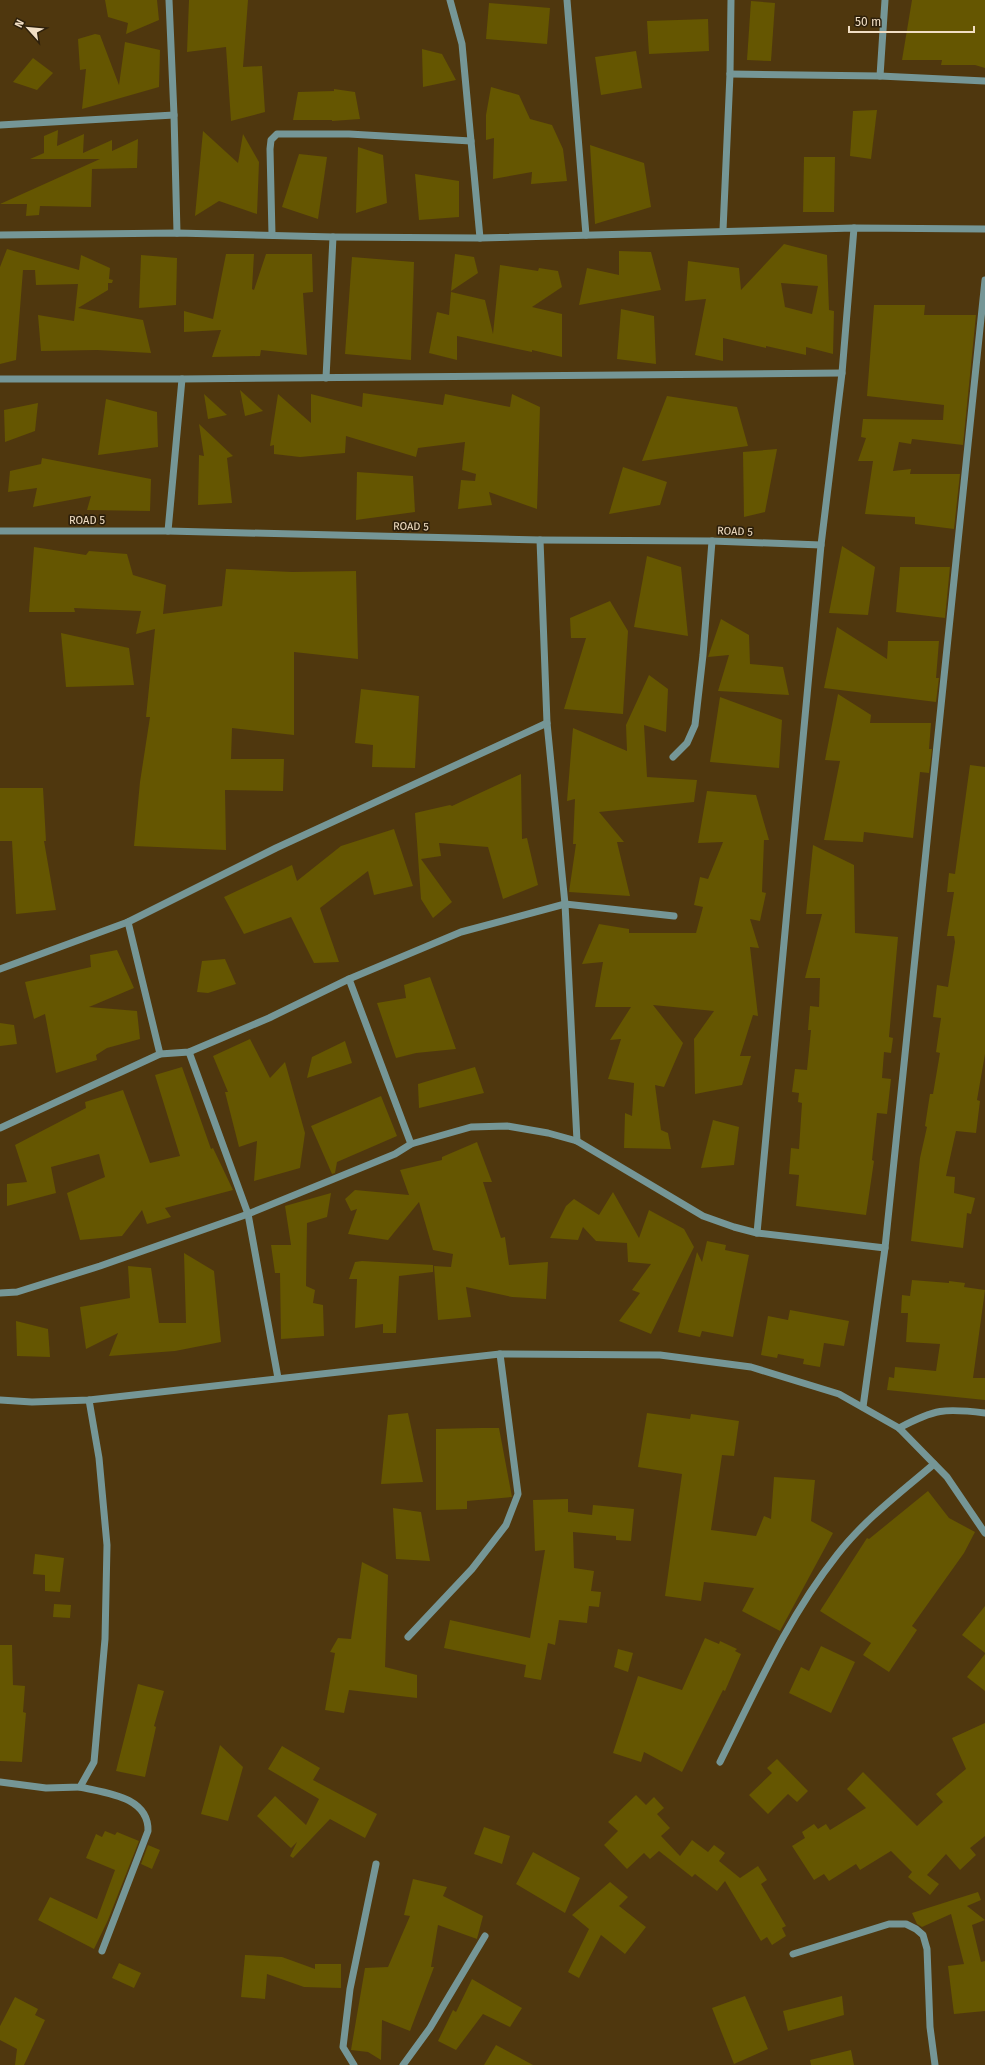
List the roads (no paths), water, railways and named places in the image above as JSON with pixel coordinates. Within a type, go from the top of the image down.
[{"type":"street","points":[[169,0],[177,234]]},
{"type":"street","points":[[450,0],[462,44],[480,238]]},
{"type":"street","points":[[567,0],[586,235]]},
{"type":"street","points":[[722,230],[730,74],[731,0]]},
{"type":"street","points":[[880,76],[885,0]]},
{"type":"street","points":[[730,74],[880,76],[985,81]]},
{"type":"street","points":[[0,125],[174,115]]},
{"type":"street","points":[[272,235],[270,149],[271,140],[277,134],[349,134],[471,141]]},
{"type":"street","points":[[757,1234],[821,545],[842,373],[854,228]]},
{"type":"street","points":[[0,235],[177,234],[480,238],[722,230],[854,228],[985,229]]},
{"type":"street","points":[[326,378],[333,237]]},
{"type":"street","points":[[863,1408],[885,1248],[985,280]]},
{"type":"street","points":[[0,379],[326,378],[842,373]]},
{"type":"street","points":[[168,531],[182,379]]},
{"type":"street","name":"ROAD 5","points":[[0,531],[168,531],[540,540],[712,541],[821,545]]},
{"type":"street","points":[[540,540],[547,723],[565,904],[577,1142]]},
{"type":"street","points":[[673,757],[687,743],[695,725],[703,655],[712,541]]},
{"type":"street","points":[[0,969],[128,922],[276,848],[547,723]]},
{"type":"street","points":[[0,1128],[160,1054],[189,1052],[269,1018],[349,979],[461,932],[565,904],[674,916]]},
{"type":"street","points":[[128,922],[160,1054]]},
{"type":"street","points":[[349,979],[411,1144]]},
{"type":"street","points":[[189,1052],[248,1214],[278,1378]]},
{"type":"street","points":[[0,1293],[17,1292],[70,1276],[248,1214],[395,1154],[411,1144],[471,1127],[507,1126],[577,1142],[703,1216],[757,1234],[885,1248]]},
{"type":"street","points":[[408,1637],[472,1569],[506,1525],[518,1494],[500,1354]]},
{"type":"street","points":[[0,1400],[32,1402],[89,1400],[500,1354],[660,1355],[751,1367],[839,1394],[898,1428],[947,1477],[985,1533]]},
{"type":"street","points":[[80,1787],[94,1762],[105,1639],[106,1545],[99,1458],[89,1400]]},
{"type":"street","points":[[898,1428],[923,1415],[940,1411],[954,1410],[985,1413]]},
{"type":"street","points":[[720,1762],[768,1666],[815,1585],[837,1555],[864,1524],[934,1464]]},
{"type":"street","points":[[0,1782],[46,1788],[80,1787],[124,1797],[141,1810],[148,1822],[148,1831],[102,1951]]},
{"type":"street","points":[[354,2065],[343,2047],[350,1990],[376,1864]]},
{"type":"street","points":[[793,1954],[889,1924],[906,1924],[916,1929],[923,1935],[927,1949],[930,2027],[935,2065]]},
{"type":"street","points":[[403,2065],[430,2028],[485,1936]]}]
